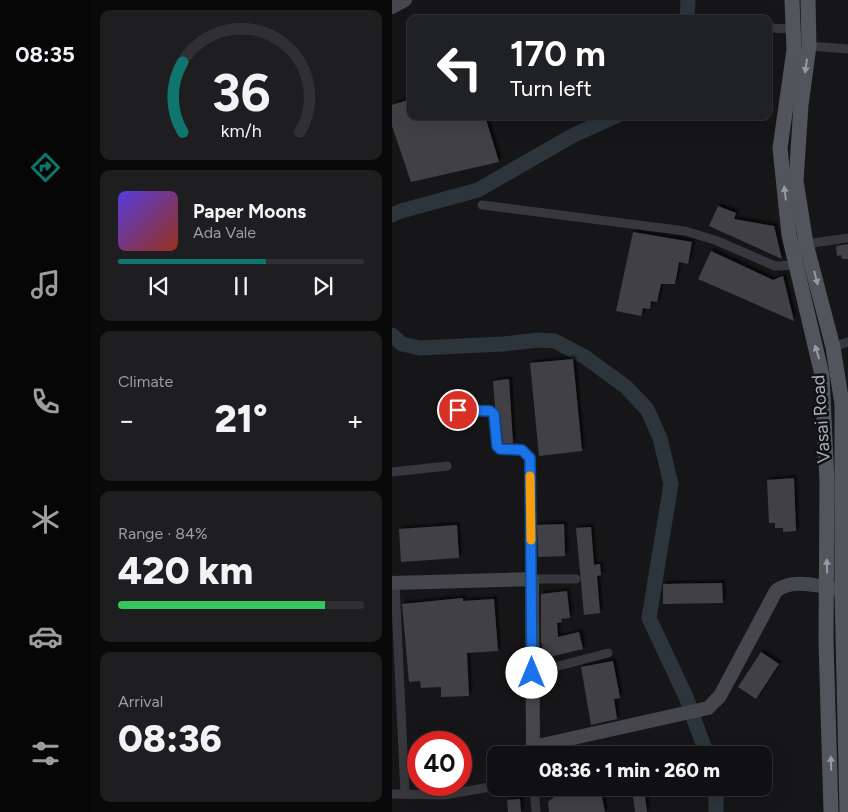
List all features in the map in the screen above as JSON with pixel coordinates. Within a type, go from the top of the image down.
[{"type":"main road","name":"Vasai Road","points":[[792,0],[794,29],[791,81],[780,148],[789,235],[822,375],[839,589],[847,812]]},
{"type":"main road","name":"Vasai Road","points":[[808,0],[809,46],[796,158],[797,195],[806,244],[840,344],[845,445],[839,589],[826,640],[832,812]]},
{"type":"street","points":[[392,7],[405,0]]},
{"type":"street","points":[[772,28],[794,29]]},
{"type":"street","points":[[809,46],[848,49]]},
{"type":"street","points":[[482,205],[685,231],[716,240],[774,266],[797,265]]},
{"type":"street","points":[[806,244],[848,238]]},
{"type":"street","points":[[458,410],[490,411],[494,414],[497,446],[500,449],[522,450],[530,458],[533,746]]},
{"type":"street","points":[[392,472],[447,466]]},
{"type":"street","points":[[405,794],[394,583],[576,579]]},
{"type":"street","points":[[553,746],[708,708],[720,696],[776,591],[783,585],[793,584],[839,589]]},
{"type":"street","points":[[532,673],[608,653]]},
{"type":"street","points":[[392,794],[444,795],[487,788]]},
{"type":"street","points":[[535,796],[536,812]]},
{"type":"building","points":[[407,100],[407,120],[486,120],[499,162],[411,182],[392,126],[392,105]]},
{"type":"building","points":[[718,206],[736,213],[734,219],[774,226],[782,259],[709,226]]},
{"type":"building","points":[[633,232],[692,242],[688,264],[679,262],[675,284],[661,284],[657,302],[651,301],[650,309],[643,308],[641,316],[616,311]]},
{"type":"building","points":[[848,244],[848,259],[842,259],[841,255],[837,256],[836,246]]},
{"type":"building","points":[[711,251],[773,280],[783,276],[794,321],[698,279]]},
{"type":"building","points":[[573,359],[582,451],[539,456],[530,363]]},
{"type":"building","points":[[509,379],[513,443],[503,443],[500,413],[495,407],[493,381]]},
{"type":"building","points":[[794,478],[796,531],[783,532],[783,528],[775,528],[775,523],[769,523],[767,480]]},
{"type":"building","points":[[564,524],[565,556],[538,557],[537,525]]},
{"type":"building","points":[[457,525],[459,558],[401,562],[399,529]]},
{"type":"building","points":[[591,527],[594,565],[600,564],[601,575],[597,576],[600,613],[584,615],[576,528]]},
{"type":"building","points":[[722,583],[723,603],[663,604],[663,584]]},
{"type":"building","points":[[567,591],[570,618],[561,619],[562,622],[557,623],[558,637],[579,632],[583,649],[545,658],[541,641],[541,594]]},
{"type":"building","points":[[463,598],[463,601],[494,599],[498,651],[467,653],[469,696],[441,697],[441,687],[421,688],[420,681],[409,682],[402,604]]},
{"type":"building","points":[[761,652],[779,664],[756,699],[738,687]]},
{"type":"building","points":[[613,661],[620,698],[614,699],[617,719],[591,725],[581,667]]},
{"type":"building","points":[[602,796],[605,812],[549,812],[548,802],[554,797]]},
{"type":"building","points":[[633,796],[645,796],[647,812],[635,812]]},
{"type":"building","points":[[520,799],[521,812],[508,812],[507,800]]},
{"type":"waterway","points":[[687,15],[688,0]]},
{"type":"waterway","points":[[392,215],[478,190],[572,136],[607,120]]},
{"type":"waterway","points":[[392,335],[402,344],[420,348],[503,344],[538,340],[555,341],[585,357],[626,387],[647,409],[660,438],[671,484],[649,618],[686,697],[704,746]]},
{"type":"waterway","points":[[716,796],[716,812]]},
{"type":"slow traffic","points":[[530,476],[531,540]]},
{"type":"route","points":[[458,410],[490,411],[495,417],[497,446],[500,449],[522,450],[530,458],[532,673]]}]
